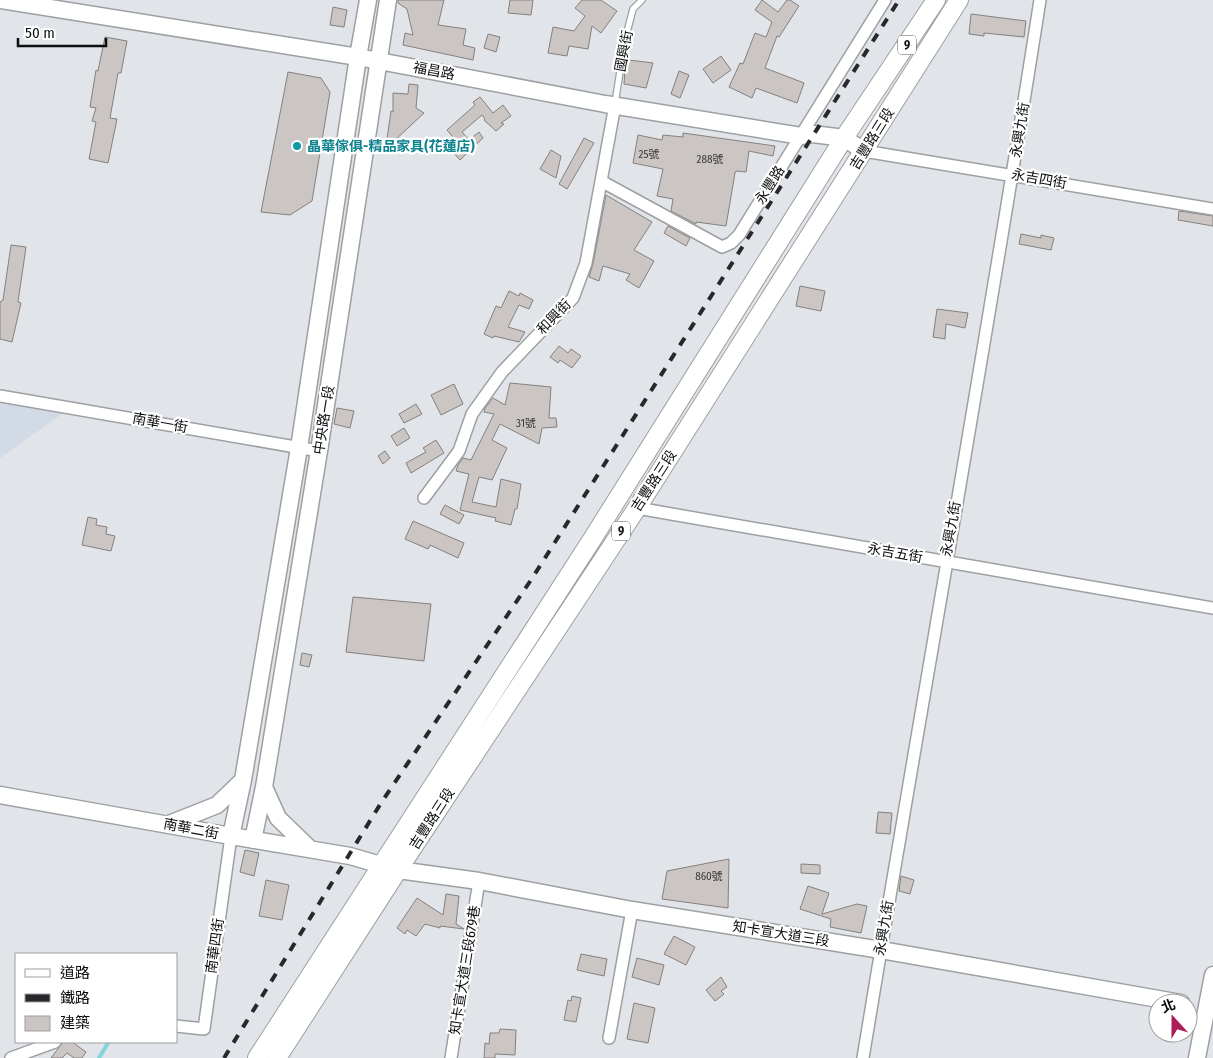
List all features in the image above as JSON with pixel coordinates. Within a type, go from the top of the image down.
[{"type":"main road","name":"吉豐路三段","points":[[277,1058],[390,868],[596,533],[844,138],[936,0]]},
{"type":"main road","name":"吉豐路三段","points":[[257,1058],[637,508],[959,0]]},
{"type":"street","name":"福昌路","points":[[0,0],[358,57],[615,105],[801,136],[813,134],[844,138],[864,151]]},
{"type":"street","name":"中央路一段","points":[[230,836],[243,780],[299,448],[368,0]]},
{"type":"street","name":"中央路一段","points":[[253,840],[264,788],[319,451],[388,0]]},
{"type":"street","name":"永豐路","points":[[601,181],[722,247],[731,243],[739,235],[885,0]]},
{"type":"street","name":"永興九街","points":[[863,1058],[1013,175],[1040,0]]},
{"type":"street","name":"和興街","points":[[424,498],[459,452],[472,414],[502,372],[573,298],[586,263],[615,105]]},
{"type":"street","name":"永吉四街","points":[[864,151],[1213,209]]},
{"type":"street","name":"南華一街","points":[[0,396],[319,451]]},
{"type":"street","name":"永吉五街","points":[[637,508],[1213,608]]},
{"type":"street","points":[[168,824],[217,805],[243,780]]},
{"type":"street","points":[[264,788],[278,818],[310,849]]},
{"type":"street","name":"南華二街","points":[[0,795],[350,856],[390,868]]},
{"type":"street","name":"南華四街","points":[[178,1026],[204,1028],[230,836]]},
{"type":"street","name":"知卡宣大道三段","points":[[390,868],[478,881],[632,910],[881,950],[1148,997]]},
{"type":"street","name":"知卡宣大道三段679巷","points":[[451,1058],[478,881]]},
{"type":"street","points":[[609,1038],[632,910]]},
{"type":"street","points":[[1197,1058],[1210,1008],[1213,976]]},
{"type":"street","points":[[11,1058],[52,1043]]},
{"type":"lane","name":"國興街","points":[[615,105],[624,40],[633,9],[642,0]]},
{"type":"shaded area","points":[[0,400],[66,411],[0,458]]},
{"type":"building","points":[[398,0],[444,0],[438,25],[466,29],[463,45],[475,48],[473,60],[403,45],[405,33],[413,35],[407,9],[398,3]]},
{"type":"building","points":[[510,0],[533,0],[531,15],[508,13]]},
{"type":"building","points":[[582,0],[601,0],[617,11],[601,33],[592,26],[588,49],[569,46],[567,56],[548,53],[553,27],[574,31],[585,16],[575,8]]},
{"type":"building","points":[[762,0],[778,12],[787,0],[799,6],[779,37],[777,36],[765,68],[804,83],[797,103],[756,88],[752,98],[729,87],[740,63],[743,64],[755,33],[766,37],[772,22],[755,10]]},
{"type":"building","points":[[333,7],[347,10],[344,27],[330,25]]},
{"type":"building","points":[[971,14],[1026,21],[1024,37],[984,33],[984,36],[969,34]]},
{"type":"building","points":[[488,34],[500,37],[496,52],[484,48]]},
{"type":"building","points":[[105,37],[127,41],[121,73],[118,73],[110,118],[117,119],[108,163],[89,159],[96,122],[92,121],[96,108],[90,107],[96,70],[98,71]]},
{"type":"building","points":[[721,56],[731,70],[713,83],[703,69]]},
{"type":"building","points":[[629,60],[653,63],[646,88],[624,84],[625,68]]},
{"type":"building","points":[[679,71],[689,75],[680,98],[671,94]]},
{"type":"building","name":"晶華傢俱-精品家具(花蓮店)","points":[[288,72],[321,78],[330,92],[312,201],[290,215],[261,212]]},
{"type":"building","points":[[409,84],[418,85],[416,108],[424,113],[393,142],[387,139],[391,111],[393,112],[393,93],[408,94]]},
{"type":"building","points":[[480,97],[493,113],[503,105],[511,116],[501,123],[504,124],[496,131],[484,120],[482,115],[462,132],[469,140],[479,132],[483,138],[460,160],[453,152],[461,147],[447,130],[475,105],[473,102]]},
{"type":"building","points":[[683,133],[775,146],[773,156],[749,151],[746,172],[736,171],[726,226],[696,222],[696,224],[671,211],[673,199],[657,196],[663,169],[633,163],[638,135],[662,140],[663,135],[683,137]]},
{"type":"building","points":[[584,138],[594,143],[567,189],[559,184]]},
{"type":"building","points":[[551,150],[561,156],[556,178],[540,169]]},
{"type":"building","points":[[606,195],[652,222],[634,250],[654,261],[639,288],[626,280],[630,274],[603,266],[599,281],[589,277]]},
{"type":"building","points":[[1179,211],[1213,216],[1213,226],[1178,220]]},
{"type":"building","points":[[668,226],[690,238],[686,246],[664,233]]},
{"type":"building","points":[[1021,234],[1041,238],[1041,235],[1054,238],[1051,250],[1019,244]]},
{"type":"building","points":[[11,245],[26,247],[18,302],[21,303],[12,342],[0,339],[0,302],[3,300]]},
{"type":"building","points":[[800,286],[825,291],[821,311],[796,306]]},
{"type":"building","points":[[509,291],[519,296],[520,293],[533,300],[529,309],[519,305],[508,327],[525,332],[519,342],[494,336],[493,338],[484,334],[496,306],[501,308]]},
{"type":"building","points":[[937,309],[968,313],[965,328],[946,324],[945,339],[933,337]]},
{"type":"building","points":[[559,346],[568,353],[571,349],[581,356],[572,368],[560,360],[558,363],[550,357]]},
{"type":"building","points":[[510,383],[551,387],[549,418],[556,418],[557,427],[542,428],[539,444],[500,424],[492,440],[507,448],[492,480],[479,477],[472,502],[496,507],[501,479],[521,484],[517,509],[515,509],[511,525],[495,521],[496,518],[460,510],[469,474],[456,471],[463,458],[471,460],[494,414],[484,412],[485,408],[493,398],[505,405]]},
{"type":"building","points":[[454,384],[463,404],[441,415],[431,395]]},
{"type":"building","points":[[416,404],[422,414],[404,423],[399,414]]},
{"type":"building","points":[[337,408],[354,411],[350,428],[334,424]]},
{"type":"building","points":[[404,428],[410,438],[397,446],[391,436]]},
{"type":"building","points":[[436,440],[444,453],[411,473],[406,463],[426,452],[423,448]]},
{"type":"building","points":[[385,451],[390,458],[383,464],[378,456]]},
{"type":"building","points":[[445,505],[464,515],[459,524],[440,514]]},
{"type":"building","points":[[88,517],[97,519],[96,525],[107,527],[106,534],[115,536],[111,551],[82,545]]},
{"type":"building","points":[[413,521],[464,543],[458,558],[430,545],[428,549],[405,539]]},
{"type":"building","points":[[353,597],[431,604],[424,661],[346,652]]},
{"type":"building","points":[[302,653],[312,655],[309,667],[300,665]]},
{"type":"building","points":[[878,812],[892,813],[890,834],[876,833]]},
{"type":"building","points":[[245,850],[259,853],[254,876],[240,872]]},
{"type":"building","points":[[729,859],[728,908],[662,899],[667,871]]},
{"type":"building","points":[[801,864],[820,865],[820,874],[801,873]]},
{"type":"building","points":[[901,876],[914,880],[910,894],[899,891]]},
{"type":"building","points":[[266,880],[289,885],[282,920],[259,916]]},
{"type":"building","points":[[808,886],[829,893],[822,914],[857,904],[867,906],[861,933],[830,927],[831,919],[800,909]]},
{"type":"building","points":[[446,894],[459,896],[456,924],[464,929],[440,926],[440,928],[425,924],[416,936],[407,930],[405,934],[397,928],[417,898],[443,915]]},
{"type":"building","points":[[674,936],[695,947],[686,965],[664,954]]},
{"type":"building","points":[[581,954],[607,959],[604,976],[577,970]]},
{"type":"building","points":[[637,958],[664,965],[659,985],[632,977]]},
{"type":"building","points":[[721,977],[727,987],[721,991],[724,994],[715,1001],[706,990]]},
{"type":"building","points":[[572,996],[581,998],[576,1022],[564,1020],[568,1000],[571,1001]]},
{"type":"building","points":[[634,1003],[655,1008],[648,1043],[627,1039]]},
{"type":"building","points":[[500,1029],[516,1030],[515,1055],[495,1054],[495,1058],[484,1058],[485,1043],[489,1044],[490,1033],[499,1033]]},
{"type":"building","points":[[62,1043],[73,1043],[86,1052],[82,1058],[74,1058],[67,1053],[62,1058],[51,1058]]},
{"type":"waterway","points":[[99,1058],[108,1043]]},
{"type":"railway","points":[[224,1058],[381,803],[531,580],[899,0]]},
{"type":"place","name":"晶華傢俱-精品家具(花蓮店)","points":[[297,146]]}]
